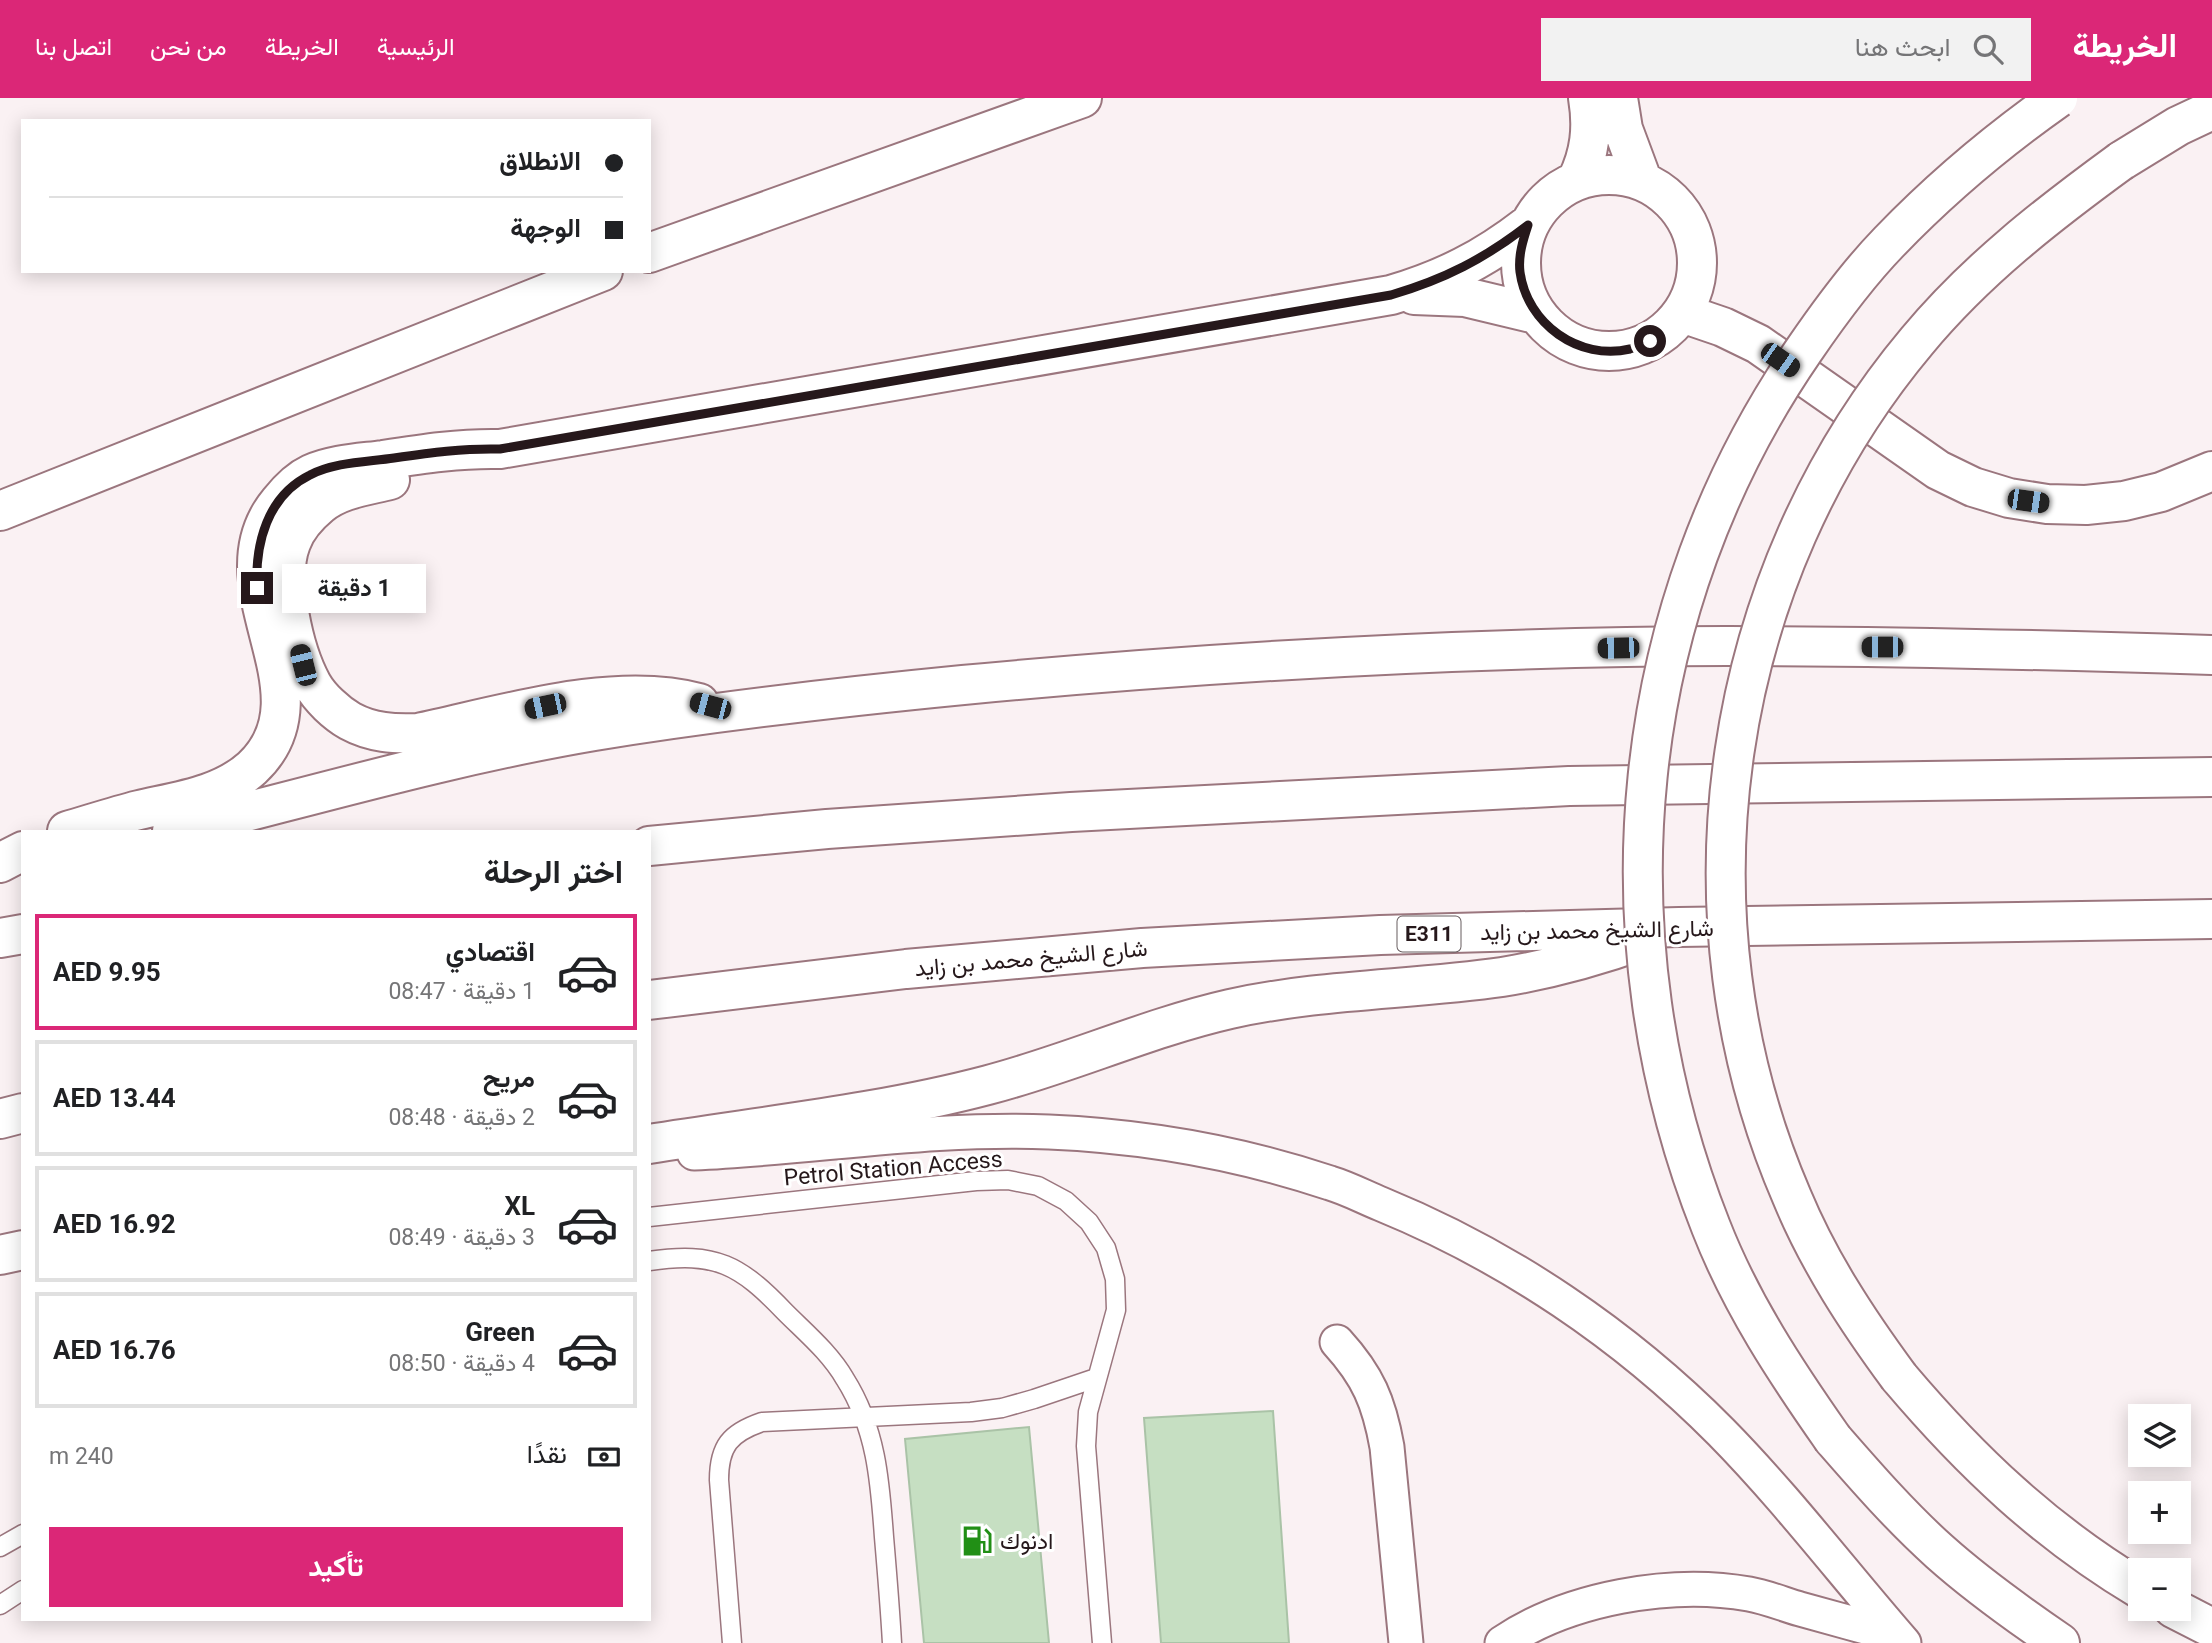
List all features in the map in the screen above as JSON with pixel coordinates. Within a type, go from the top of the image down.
[{"type":"main road","points":[[651,252],[1082,98]]},
{"type":"main road","points":[[1577,180],[1587,159],[1591,137],[1588,98]]},
{"type":"main road","points":[[1618,98],[1623,129],[1642,180]]},
{"type":"main road","points":[[2058,98],[2006,134],[1944,187],[1887,244],[1834,306],[1788,374],[1747,443],[1713,517],[1684,594],[1664,672],[1650,752],[1643,832],[1642,913],[1649,994],[1663,1074],[1681,1140],[1712,1229],[1746,1303],[1787,1373],[1833,1439],[1884,1498],[1940,1553],[2001,1602],[2060,1643]]},
{"type":"main road","points":[[2128,1582],[2050,1529],[1996,1482],[1945,1432],[1899,1377],[1857,1320],[1822,1260],[1791,1197],[1767,1132],[1747,1065],[1732,982],[1726,927],[1724,857],[1728,788],[1739,718],[1759,636],[1776,583],[1803,519],[1836,457],[1874,398],[1916,342],[1963,290],[2014,242],[2121,160],[2212,110]]},
{"type":"main road","points":[[1620,174],[1642,180],[1665,194],[1683,213],[1694,237],[1698,264],[1694,290],[1682,313],[1668,329],[1631,349],[1588,349],[1568,342],[1550,330],[1536,314],[1525,293],[1520,271],[1521,247],[1528,225],[1540,206],[1557,191],[1577,180],[1620,174]]},
{"type":"main road","points":[[70,830],[210,793],[234,782],[253,766],[268,746],[278,723],[282,698],[257,588],[256,562],[260,536],[271,511],[288,491],[310,475],[334,467],[450,451],[500,449],[1391,295],[1428,284],[1464,268],[1497,249],[1528,225]]},
{"type":"main road","points":[[0,511],[598,273]]},
{"type":"main road","points":[[1391,295],[1465,297],[1536,314]]},
{"type":"main road","points":[[1682,313],[1723,327],[1758,344],[1938,470],[1973,487],[2009,498],[2047,504],[2124,502],[2161,492],[2212,471]]},
{"type":"main road","points":[[500,449],[454,466],[342,492],[321,504],[303,522],[291,543],[285,567],[285,592],[303,665],[313,687],[329,705],[348,720],[370,730],[394,734],[418,733],[571,701],[611,696],[651,696],[691,701],[730,712]]},
{"type":"main road","points":[[176,830],[500,748],[596,731],[876,694],[1062,676],[1248,662],[1564,649],[1763,646],[2208,653]]},
{"type":"main road","points":[[651,846],[827,829],[1058,813],[1569,786],[2212,777]]},
{"type":"main road","points":[[0,863],[21,852]]},
{"type":"main road","points":[[0,872],[21,867]]},
{"type":"main road","name":"شارع الشيخ محمد بن زايد","points":[[651,1000],[906,969],[1142,948],[1380,935],[1679,927],[2212,919]]},
{"type":"main road","points":[[651,1144],[913,1102],[988,1085],[1160,1027],[1294,997],[1501,977],[1552,968],[1596,957],[1679,927]]},
{"type":"main road","points":[[0,939],[21,934]]},
{"type":"main road","points":[[0,1119],[21,1114]]},
{"type":"main road","points":[[0,1255],[21,1250]]},
{"type":"main road","points":[[2191,1617],[2212,1628]]},
{"type":"street","points":[[651,1154],[710,1152],[953,1132],[1049,1132],[1144,1141],[1225,1155],[1331,1183],[1418,1219],[1500,1262],[1579,1312],[1652,1369],[1720,1432],[1783,1501],[1901,1640]]},
{"type":"street","points":[[1337,1342],[1357,1364],[1382,1418],[1406,1643]]},
{"type":"street","points":[[1502,1643],[1545,1620],[1584,1606],[1625,1596],[1677,1590],[1750,1594],[1901,1640]]},
{"type":"lane","name":"Petrol Station Access","points":[[651,1217],[976,1181],[1008,1180],[1038,1186],[1066,1201],[1089,1222],[1106,1248],[1115,1279],[1116,1310],[1088,1412],[1086,1446],[1102,1643]]},
{"type":"lane","points":[[651,1261],[692,1257],[718,1261],[741,1272],[762,1288],[845,1377],[865,1416],[879,1470],[892,1643]]},
{"type":"lane","points":[[733,1643],[719,1460],[728,1442],[743,1429],[762,1422],[971,1412],[1002,1408],[1096,1378]]},
{"type":"lane","points":[[0,1547],[21,1535]]},
{"type":"lane","points":[[0,1605],[21,1591]]},
{"type":"building","points":[[1273,1411],[1289,1643],[1161,1643],[1144,1418]]},
{"type":"building","name":"ادنوك","points":[[1029,1427],[1049,1643],[924,1643],[905,1439]]},
{"type":"place","name":"ادنوك","points":[[977,1541]]},
{"type":"route","points":[[257,588],[256,562],[260,536],[271,511],[288,491],[310,475],[334,467],[450,451],[500,449],[1391,295],[1428,284],[1464,268],[1497,249],[1528,225],[1521,247],[1520,271],[1525,293],[1536,314],[1550,330],[1568,342],[1588,349],[1631,349],[1650,341]]}]
